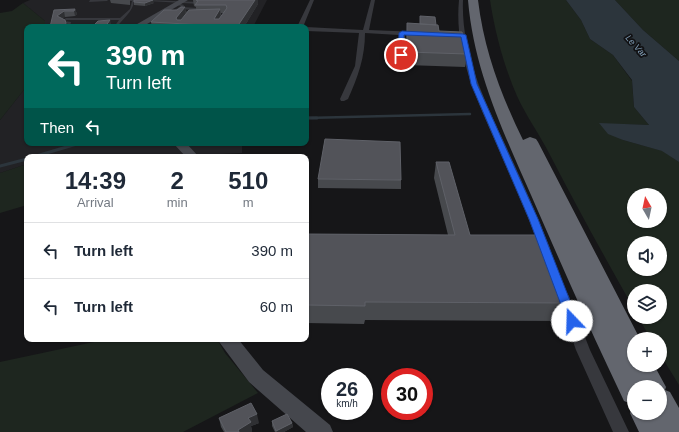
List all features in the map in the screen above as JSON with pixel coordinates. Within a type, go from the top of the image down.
[{"type":"highway","points":[[473,0],[474,15],[483,59],[498,99],[576,273],[628,380]]},
{"type":"highway","points":[[481,0],[482,16],[493,60],[509,98],[627,338]]},
{"type":"highway","points":[[667,413],[677,432]]},
{"type":"highway","points":[[648,420],[654,432]]},
{"type":"main road","points":[[141,24],[180,4]]},
{"type":"main road","points":[[144,24],[152,17]]},
{"type":"main road","points":[[182,146],[190,154]]},
{"type":"main road","points":[[229,342],[256,376],[322,432]]},
{"type":"street","points":[[301,24],[312,0]]},
{"type":"street","points":[[344,99],[357,74],[364,31],[373,0]]},
{"type":"street","points":[[461,0],[459,35],[474,84],[534,219],[548,256]]},
{"type":"street","points":[[309,29],[425,34]]},
{"type":"street","points":[[401,66],[402,33]]},
{"type":"street","points":[[559,285],[583,350],[621,432]]},
{"type":"lane","points":[[90,1],[107,0]]},
{"type":"lane","points":[[120,0],[180,4],[202,3]]},
{"type":"lane","points":[[70,24],[61,22],[66,19],[120,19],[126,16],[133,0]]},
{"type":"lane","points":[[180,4],[186,9],[197,9],[195,12],[172,13],[180,4]]},
{"type":"lane","points":[[189,16],[197,16]]},
{"type":"lane","points":[[118,24],[120,19]]},
{"type":"shaded area","points":[[30,0],[267,0],[255,24],[45,24],[45,21],[23,3]]},
{"type":"shaded area","points":[[490,0],[566,0],[581,20],[590,39],[613,55],[632,81],[634,107],[649,125],[600,124],[623,140],[663,151],[679,162],[679,385],[667,365],[667,332],[647,332],[642,324],[667,324],[667,284],[627,284],[627,296],[517,96],[512,85],[497,37]]},
{"type":"shaded area","points":[[615,0],[679,0],[679,61],[643,30]]},
{"type":"shaded area","points":[[23,3],[45,21],[45,24],[24,24],[24,90],[0,120],[0,13],[12,11]]},
{"type":"shaded area","points":[[24,90],[24,146],[242,146],[242,153],[24,154],[24,165],[0,173],[0,120]]},
{"type":"shaded area","points":[[24,165],[24,206],[0,213],[0,173]]},
{"type":"shaded area","points":[[94,342],[219,342],[225,353],[258,393],[183,432],[0,432],[0,362]]},
{"type":"water","name":"Le Var","points":[[566,0],[615,0],[643,30],[679,61],[679,162],[662,151],[623,140],[608,134],[599,123],[649,125],[634,107],[632,80],[613,55],[590,39],[581,20]]},
{"type":"building","points":[[134,0],[153,0],[145,3],[134,2]]},
{"type":"building","points":[[196,0],[255,0],[239,24],[186,24],[151,22],[164,10],[177,10],[181,7],[185,7],[176,18],[177,20],[181,20],[189,10],[220,9],[214,19],[219,19],[227,8],[226,5],[195,5],[198,1]]},
{"type":"building","points":[[75,9],[74,11],[64,11],[57,16],[65,20],[66,24],[51,24],[54,10]]},
{"type":"building","points":[[420,16],[435,17],[436,25],[420,24]]},
{"type":"building","points":[[110,20],[107,24],[95,24],[98,21]]},
{"type":"building","points":[[407,23],[438,25],[439,31],[462,32],[467,54],[407,52]]},
{"type":"building","points":[[325,139],[400,142],[401,180],[318,179]]},
{"type":"building","points":[[436,162],[449,162],[470,235],[541,235],[569,303],[365,302],[365,306],[309,305],[309,234],[455,235]]},
{"type":"building","points":[[251,403],[257,414],[248,418],[251,422],[238,430],[239,432],[226,432],[219,418]]},
{"type":"building","points":[[287,414],[292,423],[276,431],[272,421]]},
{"type":"waterway","points":[[309,118],[470,114]]},
{"type":"waterway","points":[[309,118],[317,118]]},
{"type":"waterway","points":[[43,154],[70,146]]},
{"type":"waterway","points":[[0,166],[24,160]]},
{"type":"route","points":[[401,55],[402,33],[463,35],[464,45],[474,84],[534,219],[572,321]]}]
